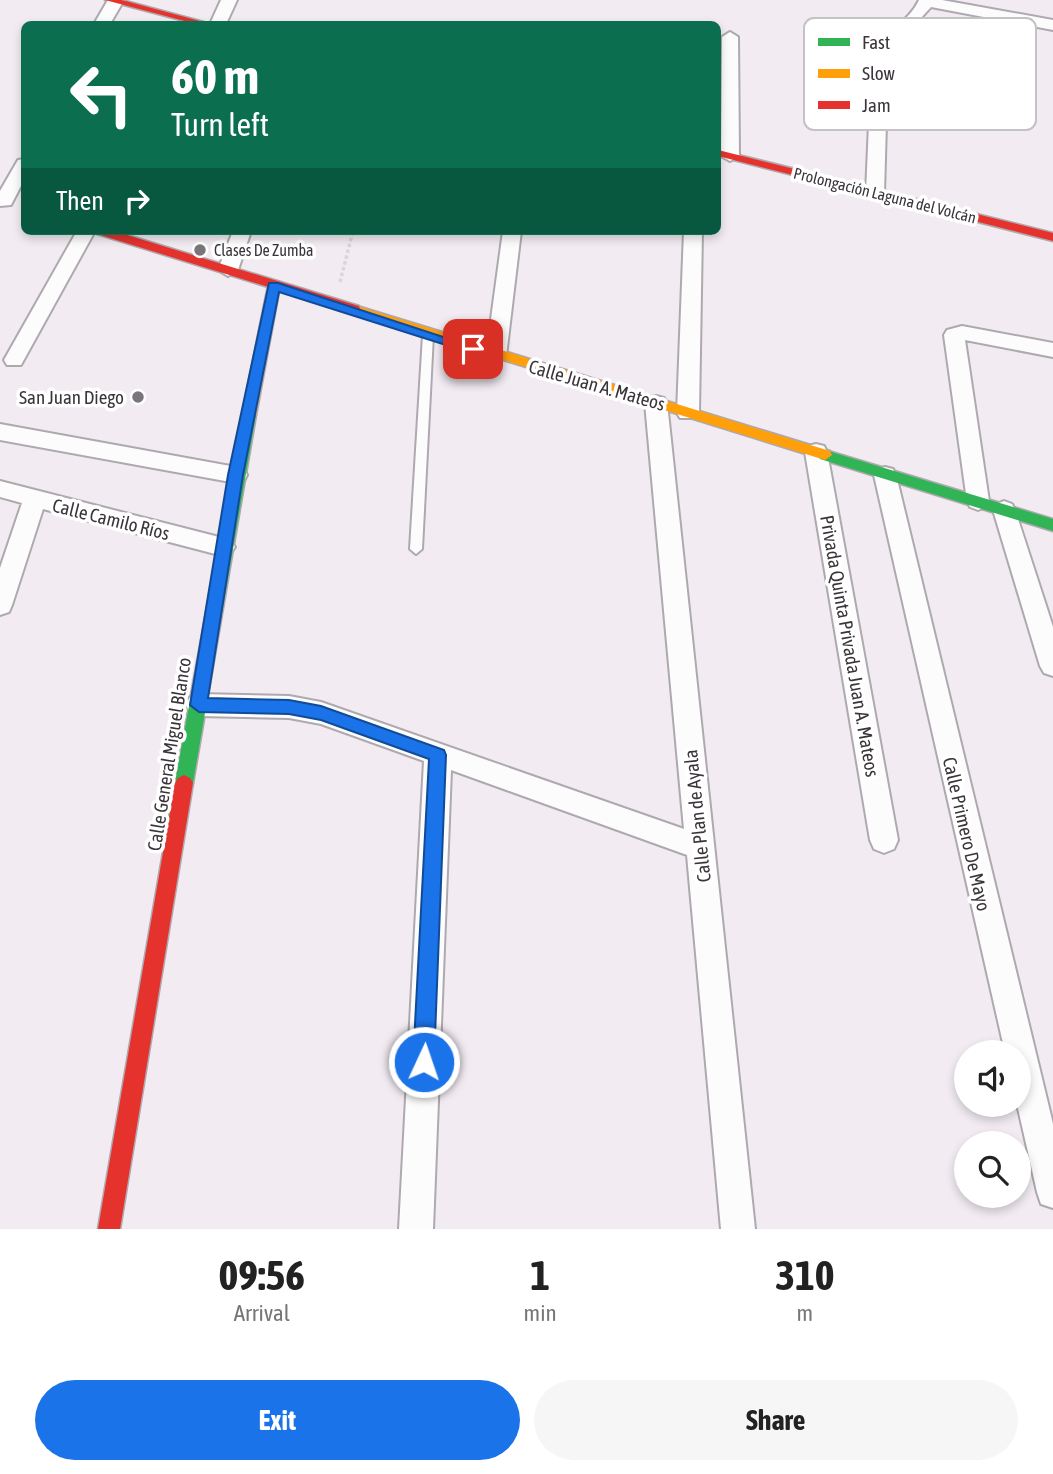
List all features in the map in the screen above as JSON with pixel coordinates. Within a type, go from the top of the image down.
[{"type":"street","points":[[104,21],[114,0],[194,21]]},
{"type":"street","points":[[219,21],[229,0]]},
{"type":"street","points":[[917,18],[927,1],[1016,18]]},
{"type":"street","points":[[724,155],[730,37]]},
{"type":"street","points":[[874,192],[877,130]]},
{"type":"street","name":"Prolongación Laguna del Volcán","points":[[724,155],[1053,237]]},
{"type":"street","points":[[21,169],[2,200],[21,206]]},
{"type":"street","points":[[14,360],[84,235]]},
{"type":"street","name":"Calle Juan A. Mateos","points":[[130,235],[228,271],[496,356],[656,402],[1053,526]]},
{"type":"street","points":[[228,271],[241,235]]},
{"type":"street","points":[[496,356],[511,235]]},
{"type":"street","points":[[688,413],[693,235]]},
{"type":"street","name":"Calle General Miguel Blanco","points":[[109,1229],[199,705],[223,547],[274,286]]},
{"type":"street","points":[[978,501],[954,335],[962,332],[1053,350]]},
{"type":"street","name":"Calle Plan de Ayala","points":[[656,402],[738,1229]]},
{"type":"street","points":[[0,432],[236,475]]},
{"type":"street","name":"Privada Quinta Privada Juan A. Mateos","points":[[816,452],[884,840]]},
{"type":"street","name":"Calle Primero De Mayo","points":[[885,475],[1053,1192]]},
{"type":"street","name":"Calle Camilo Ríos","points":[[0,489],[223,547]]},
{"type":"street","points":[[0,604],[34,500]]},
{"type":"street","points":[[1004,510],[1053,666]]},
{"type":"street","points":[[199,705],[289,707],[321,713],[700,847]]},
{"type":"street","points":[[416,1229],[438,755]]},
{"type":"lane","points":[[416,548],[428,334]]},
{"type":"path","points":[[335,303],[352,235]]},
{"type":"traffic: fast","points":[[184,783],[249,415]]},
{"type":"traffic: fast","points":[[825,455],[1053,525]]},
{"type":"traffic: slow","points":[[249,415],[274,286]]},
{"type":"traffic: slow","points":[[354,309],[825,455]]},
{"type":"traffic: jam","points":[[110,0],[194,21]]},
{"type":"traffic: jam","points":[[721,154],[1053,237]]},
{"type":"traffic: jam","points":[[114,235],[354,309]]},
{"type":"traffic: jam","points":[[109,1229],[184,783]]},
{"type":"place","name":"Clases De Zumba","points":[[200,250]]},
{"type":"place","name":"San Juan Diego","points":[[138,397]]},
{"type":"route","points":[[424,1062],[438,755],[321,713],[289,707],[199,705],[223,547],[274,286],[335,303],[473,349]]}]
